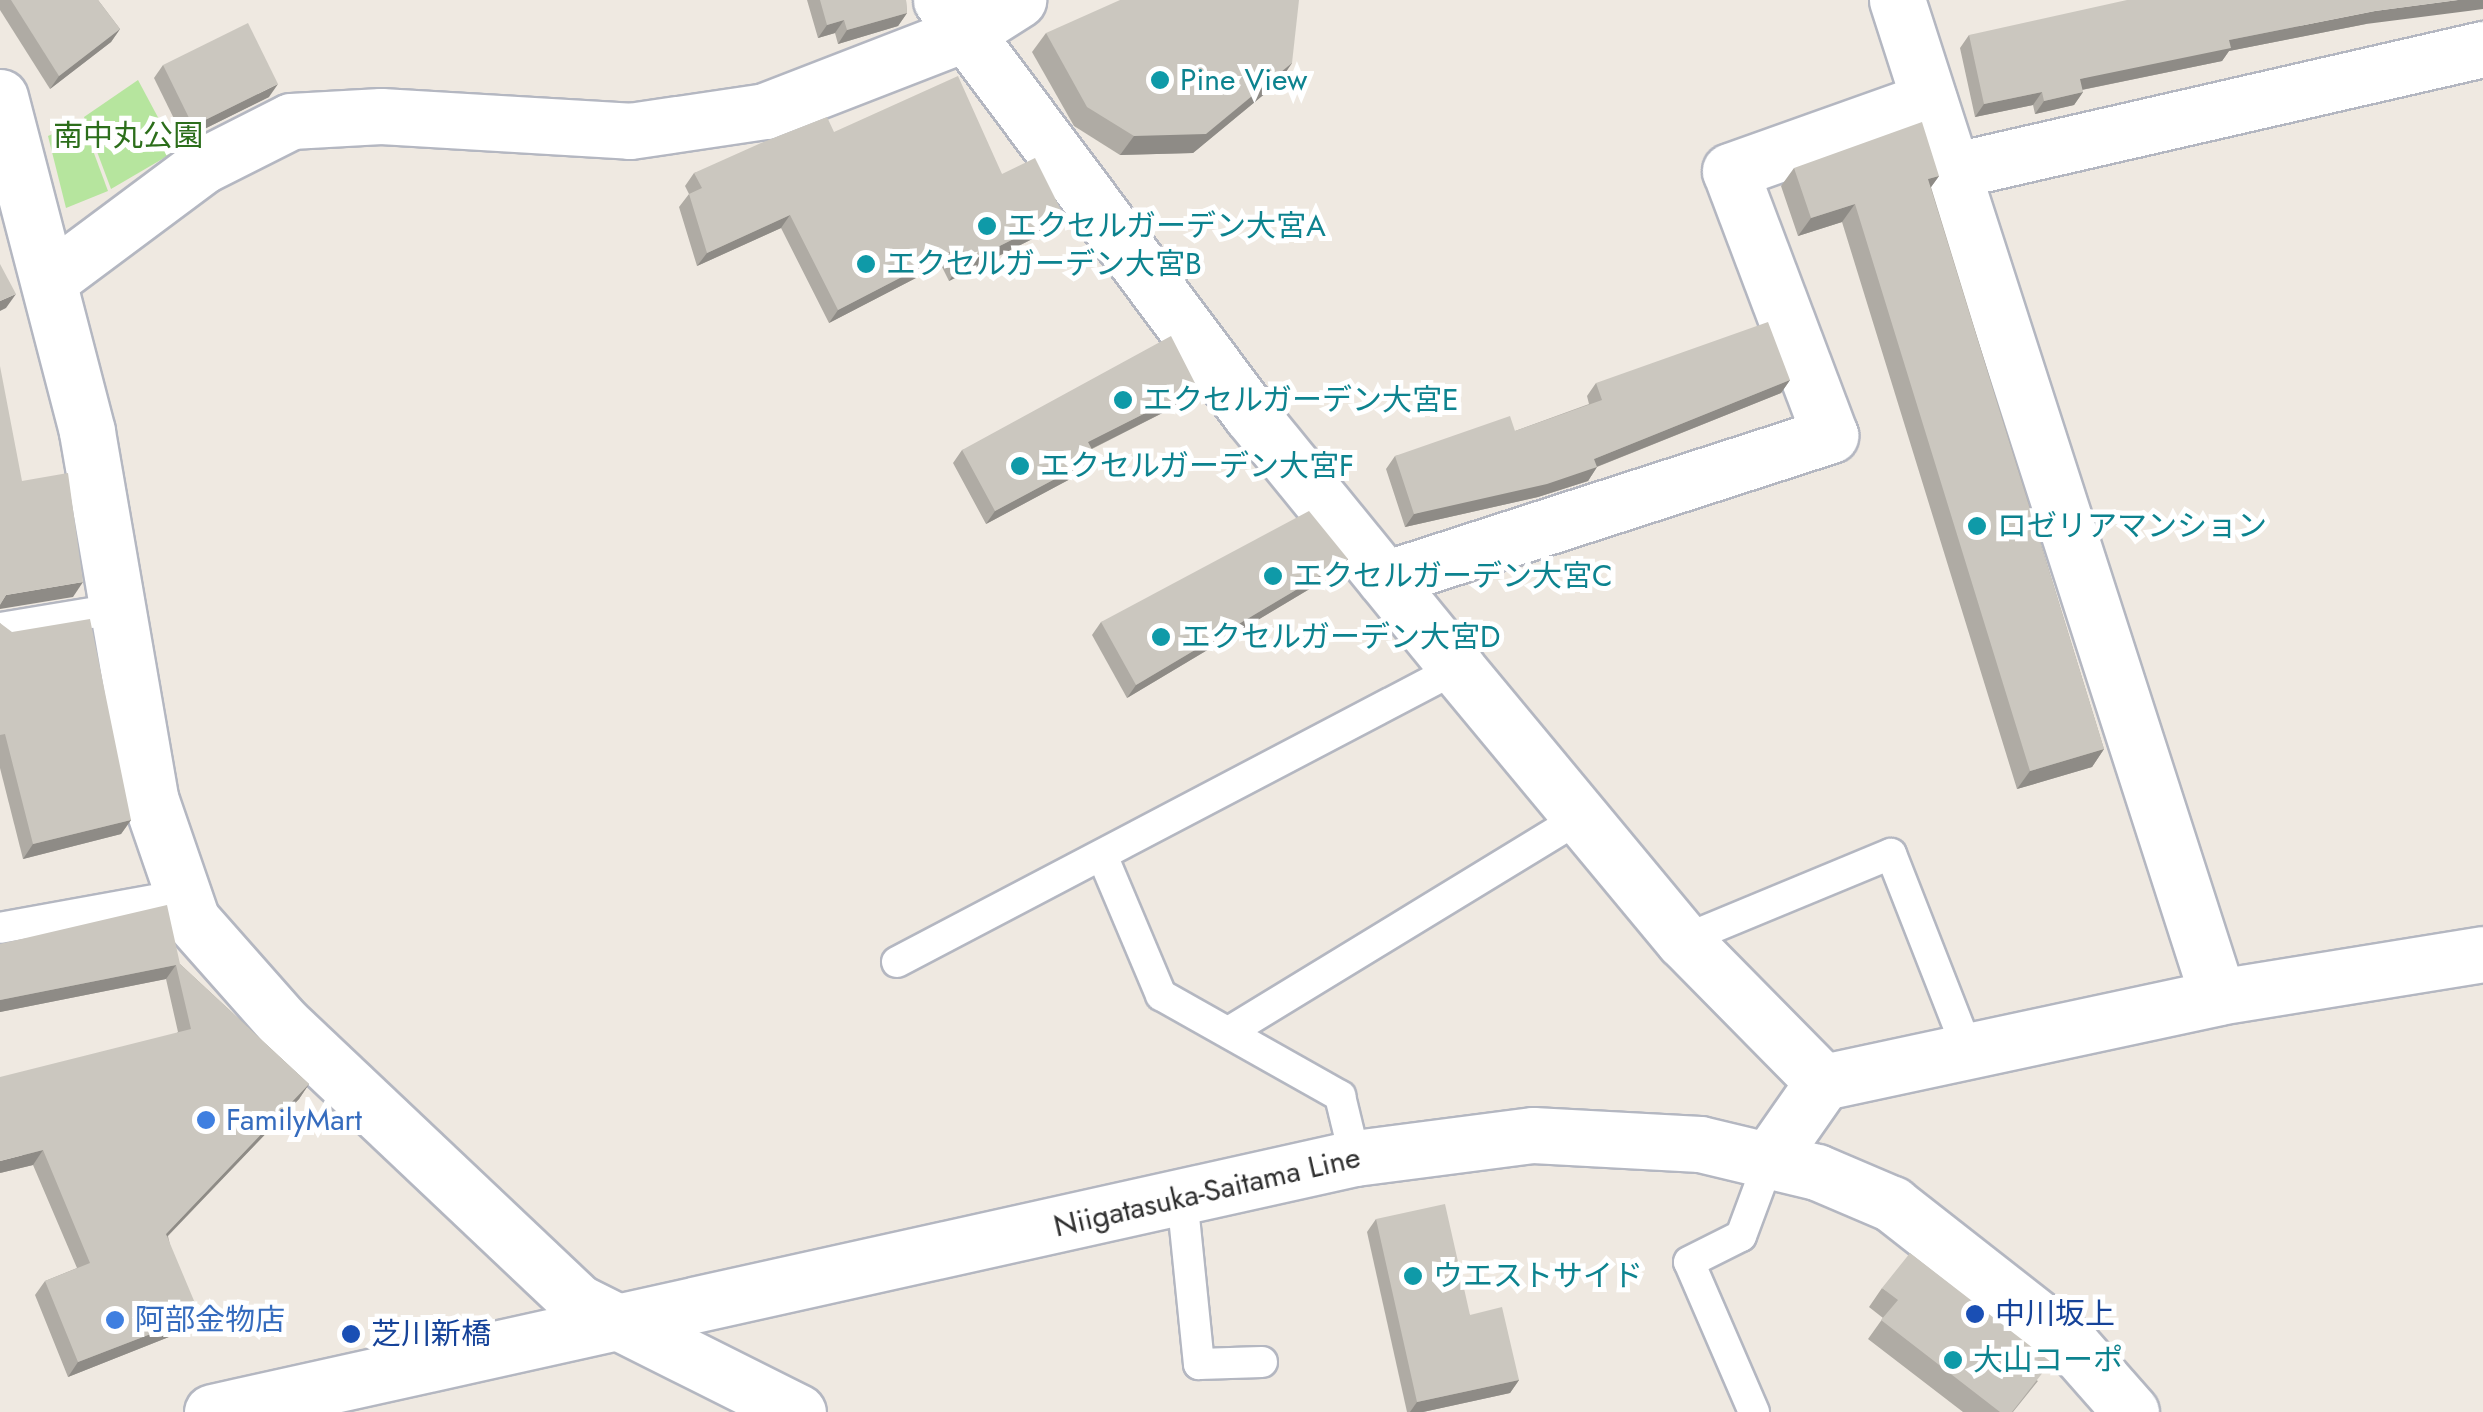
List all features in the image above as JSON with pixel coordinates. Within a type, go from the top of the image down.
[{"type":"street","points":[[52,278],[202,166],[291,120],[381,116],[630,131],[765,111],[953,16],[1018,0]]},
{"type":"street","points":[[1897,0],[2218,997]]},
{"type":"street","points":[[953,16],[1385,580],[1683,940],[1822,1082]]},
{"type":"street","points":[[1952,171],[2483,49]]},
{"type":"street","points":[[0,97],[52,278],[151,802],[192,920],[284,1024],[578,1302],[632,1322],[798,1412]]},
{"type":"street","points":[[1385,580],[1830,435],[1730,171],[1929,100]]},
{"type":"street","points":[[1770,1158],[1822,1082],[2218,997],[2483,954]]},
{"type":"street","name":"Niigatasuka-Saitama Line","points":[[212,1412],[632,1322],[1355,1158],[1533,1135],[1636,1137],[1770,1158],[1892,1204],[2072,1345],[2131,1412]]},
{"type":"lane","points":[[0,628],[115,609]]},
{"type":"lane","points":[[897,962],[1104,860],[1457,668]]},
{"type":"lane","points":[[1232,1030],[1582,816]]},
{"type":"lane","points":[[1683,940],[1891,854],[1968,1050]]},
{"type":"lane","points":[[1104,860],[1162,995],[1232,1030],[1340,1096],[1355,1158]]},
{"type":"lane","points":[[0,928],[182,895]]},
{"type":"lane","points":[[1754,1412],[1690,1262],[1740,1236],[1770,1158]]},
{"type":"lane","points":[[1182,1197],[1199,1364],[1262,1362]]},
{"type":"green space","name":"南中丸公園","points":[[138,80],[176,151],[111,189],[84,117]]},
{"type":"green space","points":[[82,121],[108,191],[66,208],[48,136]]},
{"type":"building","points":[[11,0],[98,0],[120,29],[59,76]]},
{"type":"building","points":[[820,0],[906,0],[907,13],[847,30],[844,20],[827,25]]},
{"type":"building","name":"Pine View","points":[[1120,0],[1299,0],[1292,63],[1206,134],[1134,136],[1087,107],[1046,33]]},
{"type":"building","points":[[2127,0],[2458,0],[2375,11],[2229,40],[2231,48],[2080,79],[2083,92],[2044,101],[2042,92],[1984,104],[1969,35]]},
{"type":"building","points":[[248,23],[278,84],[193,126],[163,65]]},
{"type":"building","points":[[958,76],[1002,174],[1035,158],[1063,214],[958,267],[950,252],[838,310],[790,215],[707,253],[689,194],[702,188],[694,173],[827,117],[834,132]]},
{"type":"building","points":[[1922,122],[1939,176],[1928,179],[2104,749],[2030,771],[1855,204],[1811,218],[1794,168]]},
{"type":"building","points":[[0,264],[16,294],[0,301]]},
{"type":"building","points":[[1768,322],[1790,380],[1594,459],[1597,467],[1547,484],[1414,514],[1395,456],[1510,416],[1515,431],[1602,400],[1596,383]]},
{"type":"building","points":[[1171,336],[1197,387],[1088,442],[1096,457],[995,511],[962,450]]},
{"type":"building","points":[[0,366],[22,481],[68,473],[83,582],[6,595],[0,605]]},
{"type":"building","points":[[1309,511],[1348,559],[1136,685],[1101,622]]},
{"type":"building","points":[[90,619],[131,820],[33,844],[5,734],[0,735],[0,623],[12,632]]},
{"type":"building","points":[[167,905],[180,964],[309,1084],[166,1234],[200,1315],[78,1362],[45,1281],[90,1263],[43,1150],[0,1161],[0,1077],[191,1029],[176,965],[0,1000],[0,944]]},
{"type":"building","name":"ウエストサイド","points":[[1445,1204],[1470,1315],[1502,1307],[1519,1380],[1417,1402],[1376,1219]]},
{"type":"building","name":"大山コーポ","points":[[1910,1253],[2051,1362],[2012,1412],[2000,1412],[1881,1320],[1898,1300],[1882,1288]]},
{"type":"place","name":"Pine View","points":[[1160,80]]},
{"type":"place","name":"エクセルガーデン大宮A","points":[[987,226]]},
{"type":"place","name":"エクセルガーデン大宮B","points":[[866,264]]},
{"type":"place","name":"エクセルガーデン大宮E","points":[[1123,400]]},
{"type":"place","name":"エクセルガーデン大宮F","points":[[1020,466]]},
{"type":"place","name":"ロゼリアマンション","points":[[1977,526]]},
{"type":"place","name":"エクセルガーデン大宮C","points":[[1273,576]]},
{"type":"place","name":"エクセルガーデン大宮D","points":[[1161,637]]},
{"type":"place","name":"FamilyMart","points":[[206,1120]]},
{"type":"place","name":"ウエストサイド","points":[[1413,1276]]},
{"type":"place","name":"中川坂上","points":[[1975,1314]]},
{"type":"place","name":"阿部金物店","points":[[115,1320]]},
{"type":"place","name":"芝川新橋","points":[[351,1334]]},
{"type":"place","name":"大山コーポ","points":[[1953,1360]]}]
